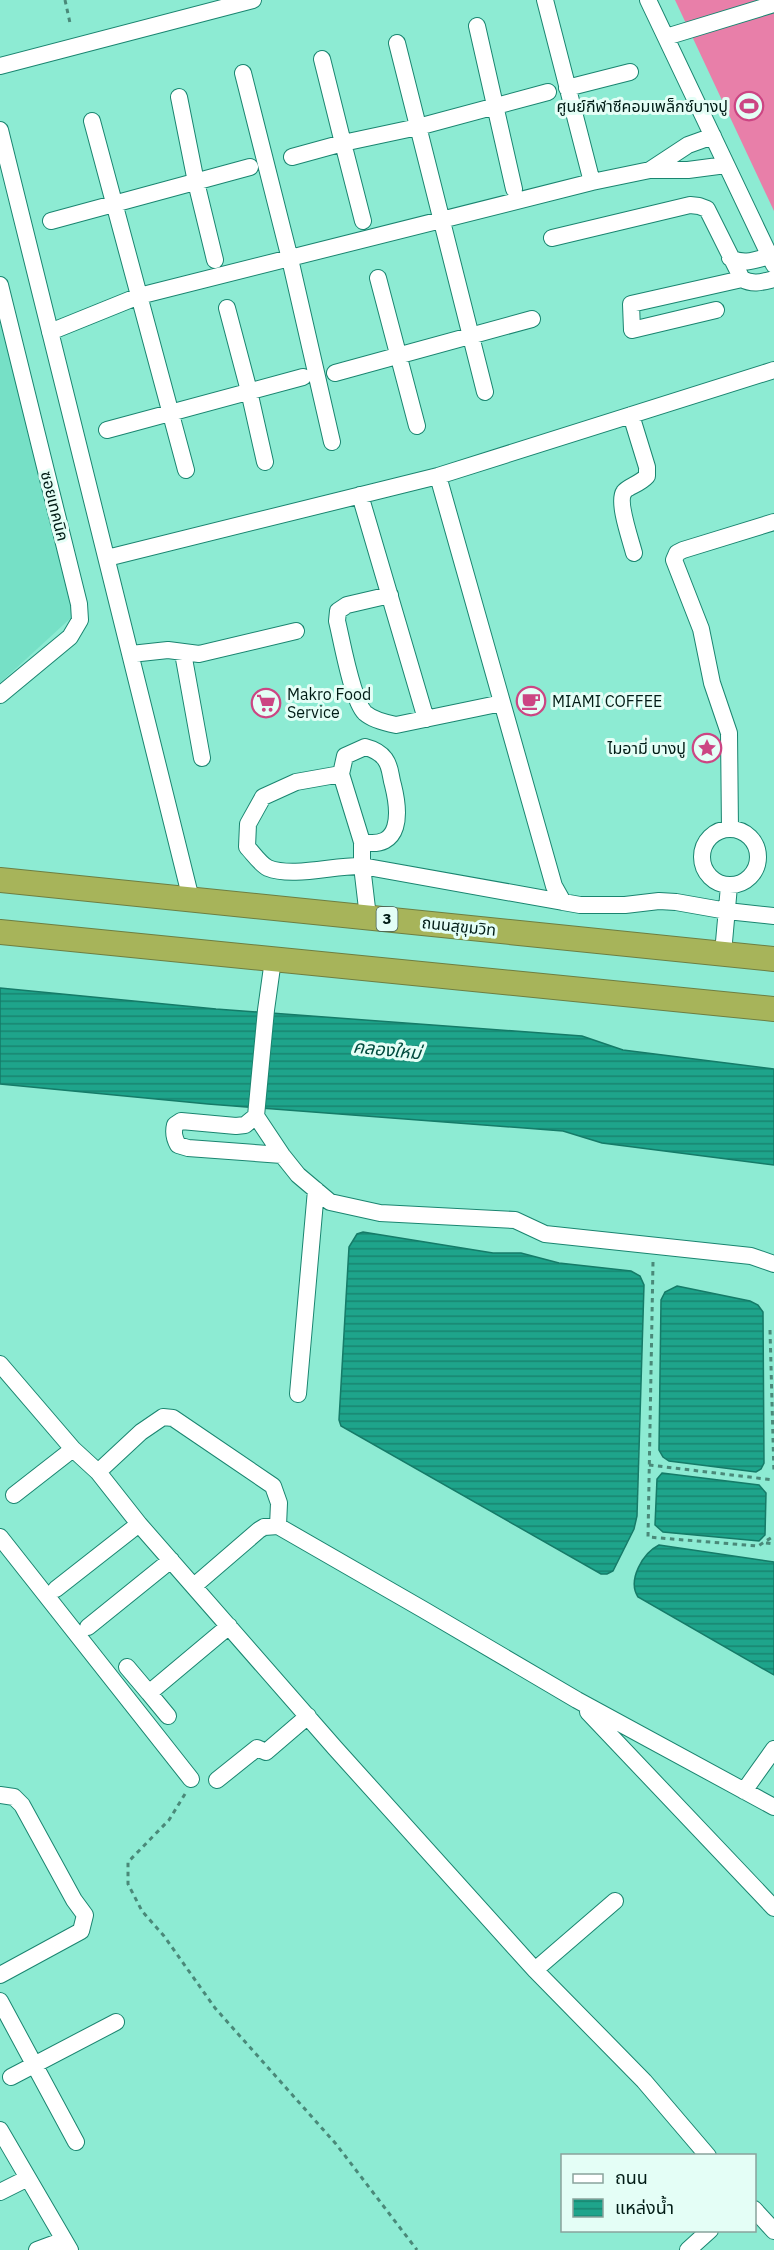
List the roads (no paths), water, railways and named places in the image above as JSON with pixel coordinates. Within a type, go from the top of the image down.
[{"type":"highway","name":"ถนนสุขุมวิท","points":[[0,880],[774,958]]},
{"type":"highway","points":[[0,932],[774,1009]]},
{"type":"street","points":[[0,66],[253,0]]},
{"type":"street","points":[[545,0],[592,182]]},
{"type":"street","points":[[648,0],[772,261],[740,262],[730,258]]},
{"type":"street","points":[[666,37],[774,4]]},
{"type":"street","points":[[477,26],[514,189]]},
{"type":"street","points":[[397,43],[484,392]]},
{"type":"street","points":[[322,59],[363,221]]},
{"type":"street","points":[[567,88],[630,72]]},
{"type":"street","points":[[243,73],[290,259],[332,442]]},
{"type":"street","points":[[292,157],[343,143],[418,127],[548,92]]},
{"type":"street","points":[[179,97],[195,182],[215,260]]},
{"type":"street","points":[[92,121],[186,470]]},
{"type":"street","points":[[0,130],[191,899]]},
{"type":"street","points":[[650,170],[688,145],[713,136]]},
{"type":"street","points":[[50,332],[139,296],[592,182],[650,170],[688,170],[726,165]]},
{"type":"street","points":[[51,221],[250,167]]},
{"type":"street","points":[[552,238],[690,205],[699,206],[707,210],[742,279],[757,284],[774,279]]},
{"type":"street","points":[[378,278],[417,426]]},
{"type":"street","points":[[716,310],[632,330],[631,304],[742,279]]},
{"type":"street","name":"ซอยเทคนิค","points":[[0,285],[79,604],[80,620],[70,637],[0,695]]},
{"type":"street","points":[[227,308],[265,462]]},
{"type":"street","points":[[335,373],[532,320]]},
{"type":"street","points":[[107,558],[438,476],[774,370]]},
{"type":"street","points":[[107,430],[303,377]]},
{"type":"street","points":[[631,415],[647,467],[647,476],[640,484],[626,489],[622,495],[621,503],[634,553]]},
{"type":"street","points":[[438,476],[554,886],[563,902]]},
{"type":"street","points":[[360,495],[426,719]]},
{"type":"street","points":[[730,829],[729,733],[712,683],[701,629],[674,560],[677,553],[683,550],[774,522]]},
{"type":"street","points":[[390,595],[347,605],[338,611],[337,621],[357,701],[365,713],[380,721],[396,725],[502,703]]},
{"type":"street","points":[[131,654],[168,650],[199,654],[296,631]]},
{"type":"street","points":[[183,653],[202,758]]},
{"type":"street","points":[[362,842],[375,844],[385,842],[398,822],[396,796],[390,768],[384,756],[376,750],[365,747],[345,756],[341,774],[362,842],[368,917]]},
{"type":"street","points":[[341,774],[296,782],[263,798],[248,824],[247,848],[267,867],[301,873],[343,866],[363,866],[580,905],[625,905],[668,901],[774,916]]},
{"type":"street","points":[[730,829],[744,833],[754,843],[758,857],[754,872],[744,882],[729,886],[715,882],[705,872],[702,857],[705,843],[716,833],[730,829]]},
{"type":"street","points":[[723,953],[729,886]]},
{"type":"street","points":[[273,960],[257,1113],[282,1155],[298,1175],[330,1202],[380,1213],[515,1220],[545,1233],[750,1256],[774,1264]]},
{"type":"street","points":[[257,1113],[245,1125],[236,1126],[181,1121],[175,1125],[174,1138],[178,1145],[188,1148],[282,1155]]},
{"type":"street","points":[[298,1394],[316,1190]]},
{"type":"street","points":[[0,1364],[73,1449],[98,1472],[139,1524],[308,1716],[535,1970],[644,2081],[706,2154]]},
{"type":"street","points":[[98,1472],[141,1432],[163,1417],[173,1418],[273,1486],[279,1503],[278,1526]]},
{"type":"street","points":[[14,1495],[73,1449]]},
{"type":"street","points":[[56,1589],[139,1524]]},
{"type":"street","points":[[194,1586],[259,1530],[264,1527],[278,1526],[578,1701],[774,1807]]},
{"type":"street","points":[[0,1537],[191,1779]]},
{"type":"street","points":[[88,1627],[171,1560]]},
{"type":"street","points":[[148,1693],[229,1626]]},
{"type":"street","points":[[127,1667],[168,1716]]},
{"type":"street","points":[[578,1701],[774,1908]]},
{"type":"street","points":[[218,1780],[257,1748],[266,1752],[308,1716]]},
{"type":"street","points":[[744,1791],[774,1749]]},
{"type":"street","points":[[0,1794],[14,1797],[22,1805],[84,1915],[81,1931],[0,1975]]},
{"type":"street","points":[[535,1970],[615,1901]]},
{"type":"street","points":[[0,2001],[76,2142]]},
{"type":"street","points":[[11,2077],[116,2022]]},
{"type":"street","points":[[0,2130],[67,2245],[38,2250]]},
{"type":"street","points":[[0,2192],[28,2178]]},
{"type":"street","points":[[756,2211],[774,2231]]},
{"type":"street","points":[[688,2250],[708,2232]]},
{"type":"water","name":"คลองใหม่","points":[[0,988],[216,1009],[582,1036],[623,1050],[774,1069],[774,1165],[602,1143],[563,1131],[208,1104],[0,1084]]},
{"type":"water","points":[[363,1232],[493,1253],[521,1253],[559,1263],[631,1271],[640,1276],[644,1285],[637,1516],[634,1529],[613,1571],[601,1574],[341,1426],[339,1420],[349,1247],[357,1234]]},
{"type":"water","points":[[677,1286],[750,1301],[758,1305],[763,1312],[764,1463],[756,1472],[669,1461],[659,1450],[661,1300],[665,1292]]},
{"type":"water","points":[[662,1473],[759,1485],[766,1493],[765,1535],[759,1541],[663,1532],[655,1525],[657,1479]]},
{"type":"water","points":[[659,1545],[774,1562],[774,1675],[638,1597],[634,1583],[638,1568],[647,1554]]},
{"type":"place","name":"ศูนย์กีฬาซีคอมเพล็กซ์บางปู","points":[[749,106]]},
{"type":"place","name":"MIAMI COFFEE","points":[[531,701]]},
{"type":"place","name":"Makro Food Service","points":[[266,703]]},
{"type":"place","name":"ไมอามี่ บางปู","points":[[707,748]]}]
